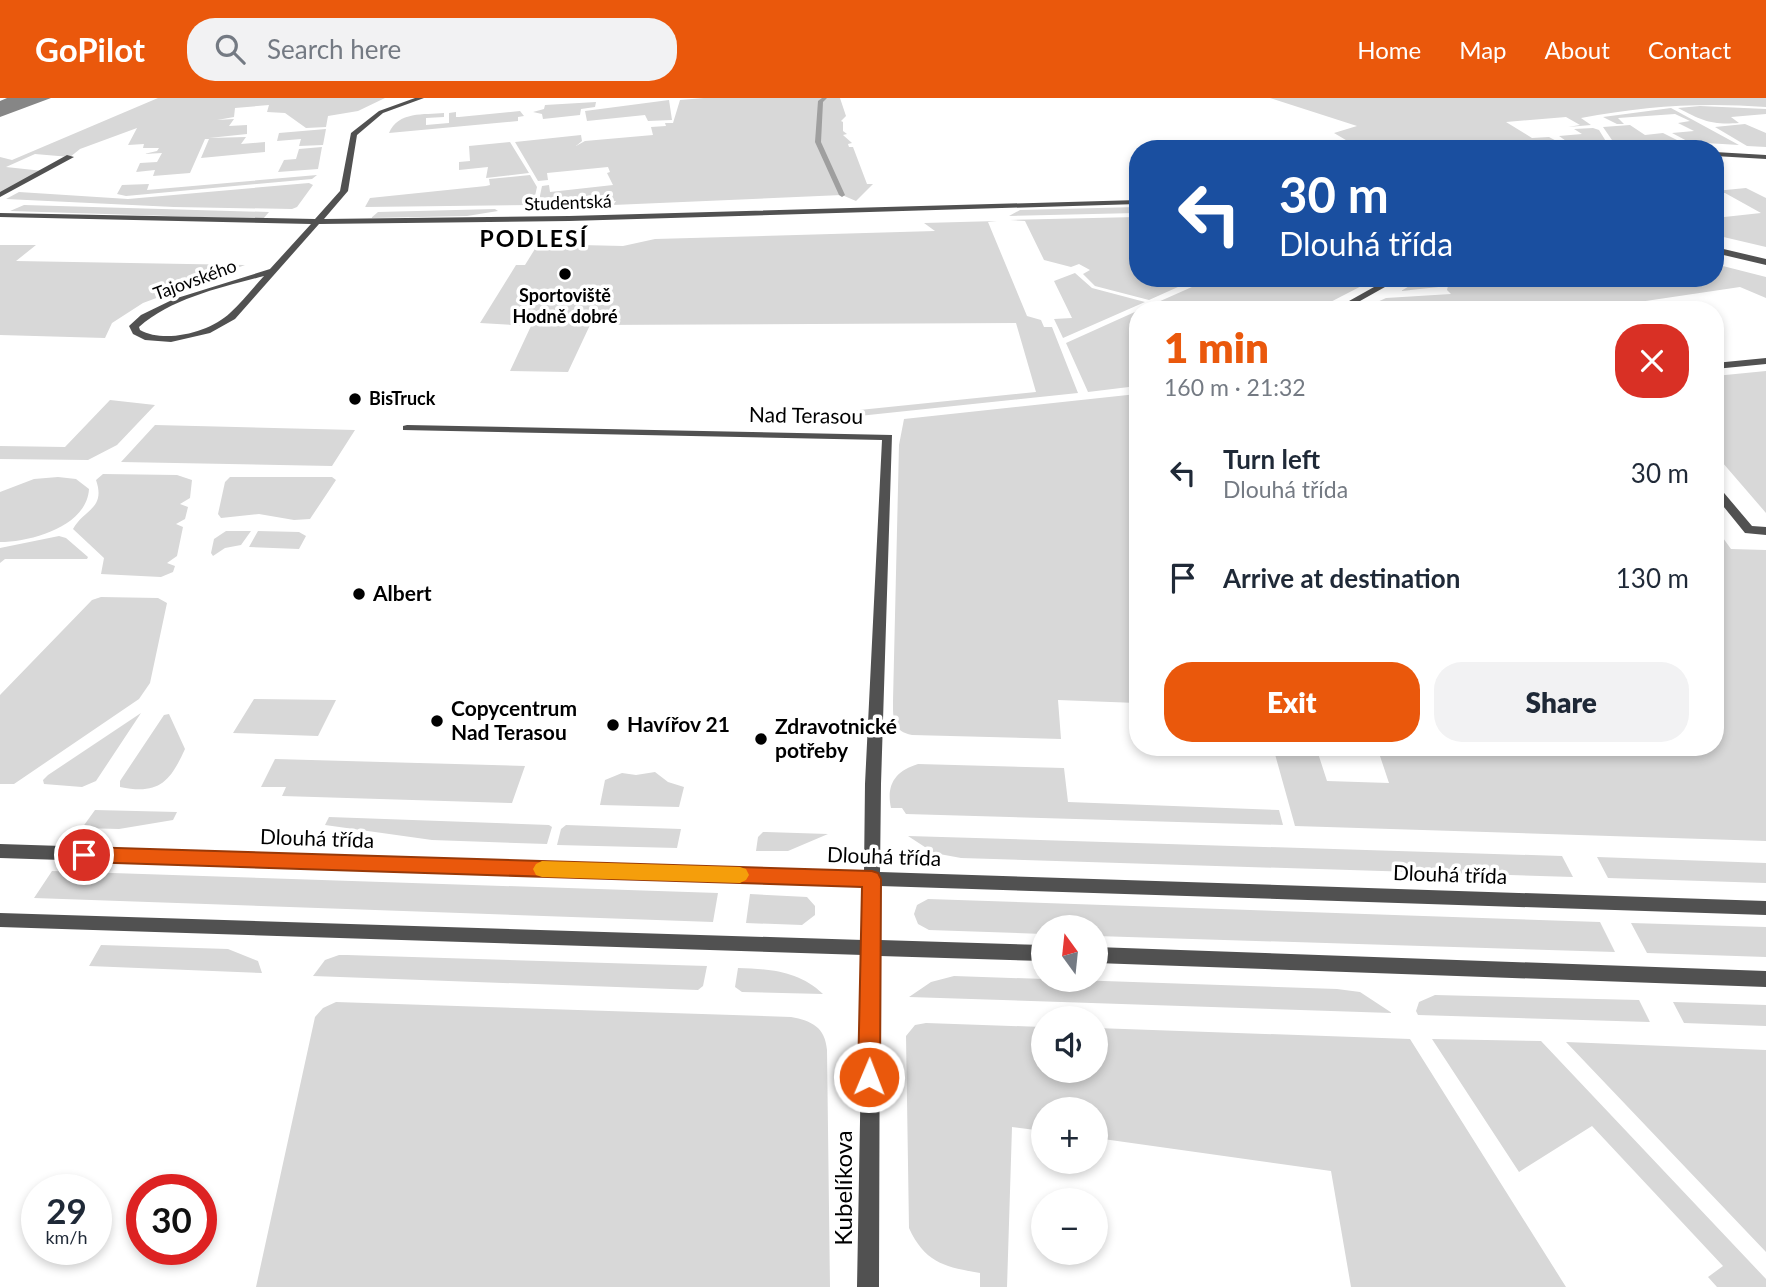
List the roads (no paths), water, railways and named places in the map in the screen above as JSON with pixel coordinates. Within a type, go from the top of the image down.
[{"type":"street","name":"Tajovského","points":[[271,271],[162,308],[141,318],[134,326],[136,332],[145,337],[171,339],[207,331],[232,317],[344,191],[354,135],[368,119],[421,98]]},
{"type":"street","points":[[1724,155],[1766,157]]},
{"type":"street","points":[[0,195],[69,157]]},
{"type":"street","name":"Studentská","points":[[0,215],[145,221],[500,221],[1129,202]]},
{"type":"street","points":[[1724,252],[1766,262]]},
{"type":"street","points":[[1354,301],[1380,287]]},
{"type":"street","points":[[1724,365],[1766,361]]},
{"type":"street","name":"Nad Terasou","points":[[407,428],[888,436],[872,879]]},
{"type":"street","points":[[1724,500],[1749,530],[1766,531]]},
{"type":"street","name":"Dlouhá třída","points":[[0,851],[1766,908]]},
{"type":"street","name":"Kubelíkova","points":[[869,1287],[872,879]]},
{"type":"street","points":[[0,920],[1031,953]]},
{"type":"street","points":[[1108,955],[1766,979]]},
{"type":"waterway","points":[[825,98],[821,101],[818,142],[842,195]]},
{"type":"place","name":"Sportoviště Hodně dobré","points":[[565,274]]},
{"type":"place","name":"BisTruck","points":[[355,399]]},
{"type":"place","name":"Albert","points":[[359,594]]},
{"type":"place","name":"Copycentrum Nad Terasou","points":[[437,721]]},
{"type":"place","name":"Havířov 21","points":[[613,725]]},
{"type":"place","name":"Zdravotnické potřeby","points":[[761,739]]},
{"type":"district","name":"PODLESÍ","points":[[534,239]]}]
